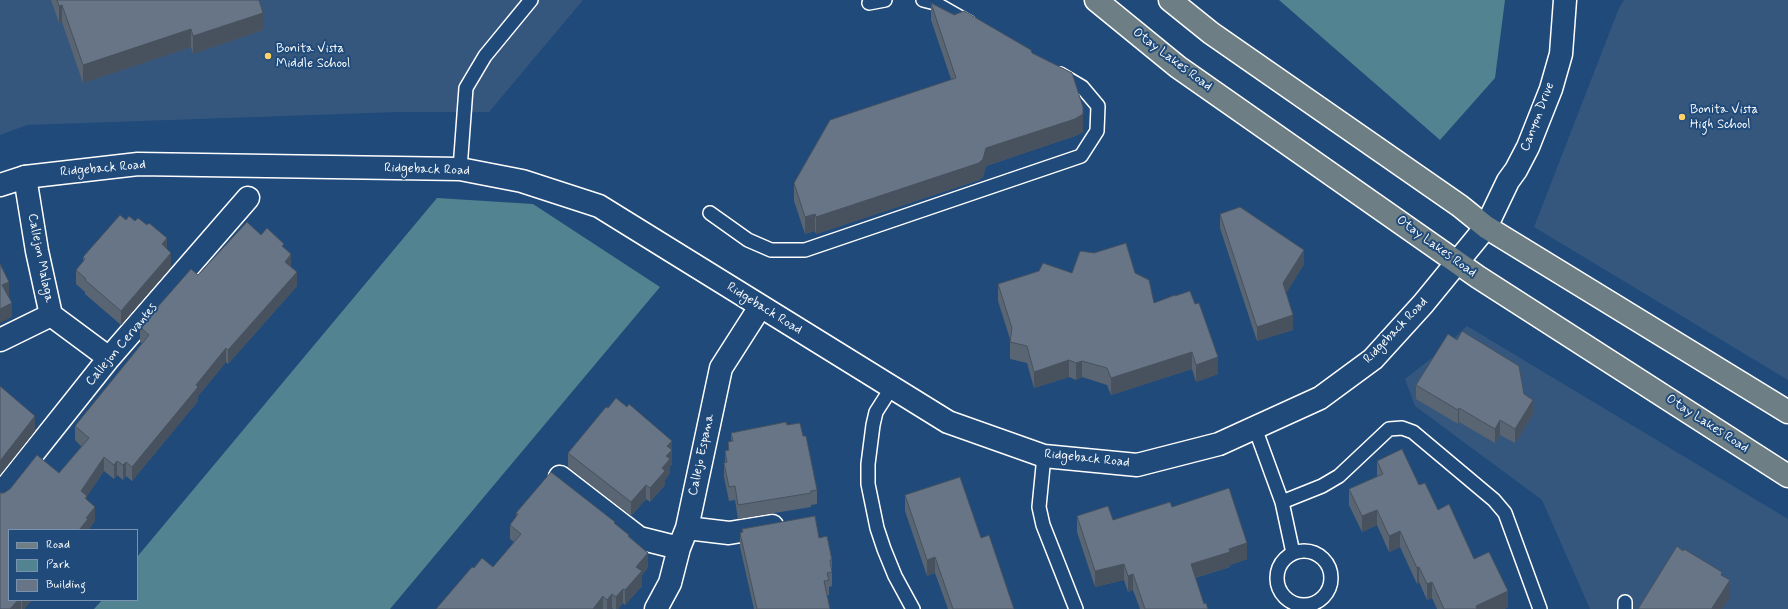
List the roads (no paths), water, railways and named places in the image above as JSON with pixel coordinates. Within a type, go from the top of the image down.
[{"type":"main road","name":"Otay Lakes Road","points":[[1096,0],[1178,67],[1458,262],[1788,476]]},
{"type":"main road","points":[[1170,0],[1211,33],[1460,206],[1486,227],[1788,412]]},
{"type":"street","name":"Canyon Drive","points":[[1458,262],[1486,227],[1508,181],[1516,170],[1528,147],[1551,89],[1561,54],[1565,0]]},
{"type":"street","name":"Ridgeback Road","points":[[0,185],[26,177],[138,164],[460,169],[522,181],[599,206],[948,422],[1044,456],[1137,465],[1219,444],[1320,398],[1372,359],[1423,304],[1458,262]]},
{"type":"street","name":"Callejon Malaga","points":[[26,177],[37,251],[52,315],[109,358]]},
{"type":"street","name":"Callejon Cervantes","points":[[0,494],[109,358],[248,198]]},
{"type":"street","name":"Callejo Espana","points":[[656,609],[670,583],[679,548],[687,528],[721,368],[760,307]]},
{"type":"street","points":[[0,340],[52,315]]},
{"type":"street","points":[[560,476],[639,538],[679,548]]},
{"type":"street","points":[[687,528],[729,533],[788,523]]},
{"type":"lane","points":[[460,169],[466,88],[485,56],[531,0]]},
{"type":"lane","points":[[869,3],[885,0]]},
{"type":"lane","points":[[923,0],[935,3],[982,30]]},
{"type":"lane","points":[[710,213],[748,240],[771,250],[805,250],[1081,156],[1097,132],[1098,106],[1082,87],[1049,68]]},
{"type":"lane","points":[[892,388],[876,412],[868,464],[868,484],[877,528],[884,549],[895,576],[913,609]]},
{"type":"lane","points":[[1255,428],[1282,502],[1293,553]]},
{"type":"lane","points":[[1282,502],[1322,486],[1338,476],[1389,429],[1402,428],[1413,432],[1494,500],[1505,513],[1540,609]]},
{"type":"lane","points":[[1044,456],[1039,507],[1041,519],[1076,609]]},
{"type":"lane","points":[[1310,551],[1318,554],[1329,567],[1331,576],[1329,588],[1322,599],[1315,603],[1305,605],[1296,604],[1287,600],[1281,593],[1277,584],[1279,566],[1293,553],[1310,551]]},
{"type":"place","name":"Bonita Vista Middle School","points":[[268,56]]},
{"type":"place","name":"Bonita Vista High School","points":[[1682,117]]}]
